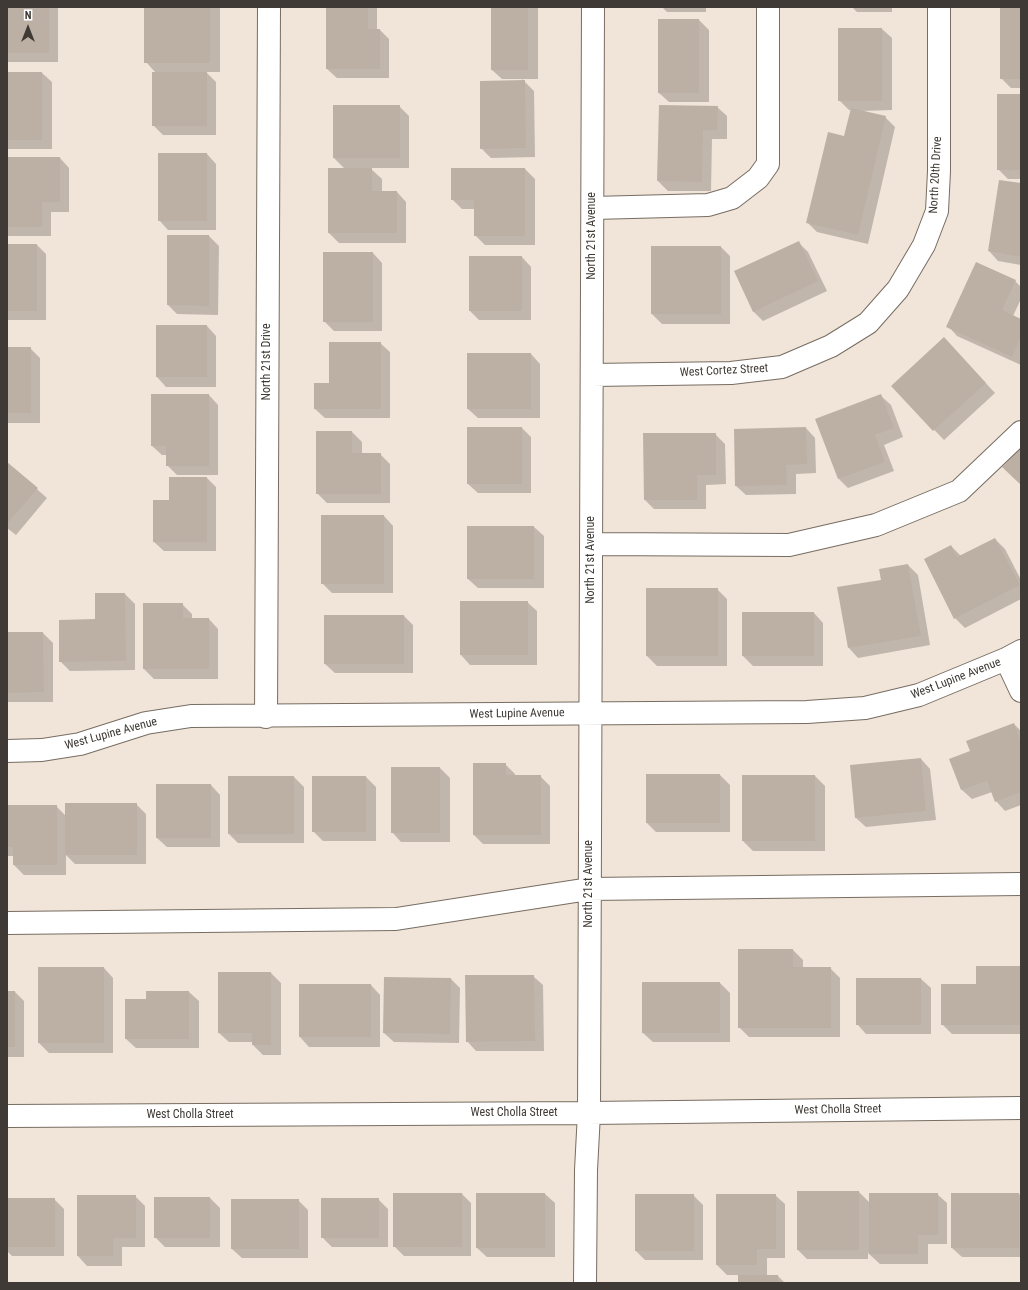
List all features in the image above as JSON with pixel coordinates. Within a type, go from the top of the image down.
[{"type":"street","name":"North 21st Drive","points":[[266,717],[269,7]]},
{"type":"street","name":"North 21st Avenue","points":[[585,1283],[586,1170],[589,1113],[593,7]]},
{"type":"street","points":[[593,208],[708,205],[732,198],[758,178],[768,164],[768,7]]},
{"type":"street","name":"North 20th Drive","points":[[868,323],[898,288],[913,264],[924,245],[937,211],[939,170],[939,7]]},
{"type":"street","name":"West Cortez Street","points":[[592,375],[731,373],[782,367],[831,346],[868,323]]},
{"type":"street","points":[[591,544],[789,545],[876,525],[959,491],[1021,432]]},
{"type":"street","name":"West Lupine Avenue","points":[[7,751],[42,750],[80,744],[146,723],[191,716],[266,717],[807,712],[865,708],[919,695],[1014,655]]},
{"type":"street","points":[[1014,655],[1021,691]]},
{"type":"street","points":[[7,923],[396,920],[589,889],[1021,884]]},
{"type":"street","name":"West Cholla Street","points":[[7,1116],[589,1113],[1021,1108]]},
{"type":"building","points":[[7,7],[49,7],[49,53],[7,53]]},
{"type":"building","points":[[144,7],[210,7],[210,63],[144,63]]},
{"type":"building","points":[[326,7],[368,7],[368,29],[380,29],[380,69],[326,69]]},
{"type":"building","points":[[491,7],[528,7],[528,70],[491,70]]},
{"type":"building","points":[[1000,7],[1021,7],[1021,79],[1000,79]]},
{"type":"building","points":[[658,19],[699,19],[699,93],[658,93]]},
{"type":"building","points":[[838,28],[882,28],[882,101],[838,101]]},
{"type":"building","points":[[7,72],[42,72],[42,140],[7,140]]},
{"type":"building","points":[[152,72],[207,72],[207,126],[152,126]]},
{"type":"building","points":[[525,80],[526,148],[480,149],[480,81]]},
{"type":"building","points":[[997,94],[1021,94],[1021,170],[997,170]]},
{"type":"building","points":[[333,105],[400,105],[400,158],[333,158]]},
{"type":"building","points":[[659,105],[718,106],[717,130],[703,130],[702,182],[657,181]]},
{"type":"building","points":[[851,108],[886,116],[858,235],[806,223],[828,132],[844,136]]},
{"type":"building","points":[[158,153],[207,153],[207,221],[158,221]]},
{"type":"building","points":[[7,157],[60,157],[60,202],[42,202],[42,227],[7,227]]},
{"type":"building","points":[[328,168],[372,168],[372,191],[397,191],[397,233],[328,233]]},
{"type":"building","points":[[451,168],[525,168],[525,236],[474,236],[474,200],[451,200]]},
{"type":"building","points":[[999,180],[1021,183],[1021,257],[988,251]]},
{"type":"building","points":[[167,235],[209,235],[209,306],[167,305]]},
{"type":"building","points":[[799,241],[818,281],[753,312],[734,271]]},
{"type":"building","points":[[7,244],[37,244],[37,311],[7,311]]},
{"type":"building","points":[[651,246],[721,246],[721,314],[651,314]]},
{"type":"building","points":[[323,252],[373,252],[373,322],[323,322]]},
{"type":"building","points":[[469,256],[522,256],[522,311],[469,311]]},
{"type":"building","points":[[976,262],[1016,280],[1002,310],[1021,319],[1021,337],[1012,357],[946,327]]},
{"type":"building","points":[[156,325],[207,325],[207,377],[156,377]]},
{"type":"building","points":[[944,337],[986,383],[933,431],[891,386]]},
{"type":"building","points":[[329,342],[381,342],[381,409],[314,409],[314,383],[329,383]]},
{"type":"building","points":[[7,347],[31,347],[31,413],[7,413]]},
{"type":"building","points":[[467,353],[531,353],[531,409],[467,409]]},
{"type":"building","points":[[151,394],[209,394],[209,466],[166,466],[166,446],[151,446]]},
{"type":"building","points":[[881,394],[894,428],[875,435],[885,462],[838,479],[815,419]]},
{"type":"building","points":[[467,427],[522,427],[522,484],[467,484]]},
{"type":"building","points":[[806,427],[807,464],[786,465],[787,485],[735,486],[734,429]]},
{"type":"building","points":[[316,431],[352,431],[352,453],[381,453],[381,494],[316,494]]},
{"type":"building","points":[[643,433],[716,433],[716,475],[697,475],[697,500],[644,500]]},
{"type":"building","points":[[1021,448],[1021,485],[1002,467]]},
{"type":"building","points":[[7,462],[38,488],[7,524]]},
{"type":"building","points":[[169,477],[207,477],[207,542],[153,542],[153,500],[169,500]]},
{"type":"building","points":[[321,515],[384,515],[384,584],[321,584]]},
{"type":"building","points":[[467,526],[534,526],[534,579],[467,579]]},
{"type":"building","points":[[995,538],[1020,585],[954,619],[924,559],[951,545],[957,557]]},
{"type":"building","points":[[908,564],[921,636],[848,648],[837,587],[881,580],[879,569]]},
{"type":"building","points":[[646,588],[718,588],[718,656],[646,656]]},
{"type":"building","points":[[95,593],[125,593],[126,661],[59,662],[59,620],[95,619]]},
{"type":"building","points":[[460,601],[528,601],[528,655],[460,655]]},
{"type":"building","points":[[143,603],[183,603],[183,618],[209,618],[209,669],[143,669]]},
{"type":"building","points":[[742,612],[814,612],[814,656],[742,656]]},
{"type":"building","points":[[324,615],[404,615],[404,664],[324,664]]},
{"type":"building","points":[[7,632],[43,632],[44,692],[7,693]]},
{"type":"building","points":[[1014,723],[1021,742],[1021,792],[995,802],[987,781],[961,790],[949,759],[970,751],[966,741]]},
{"type":"building","points":[[921,758],[926,811],[855,818],[850,765]]},
{"type":"building","points":[[473,763],[506,763],[506,775],[541,775],[541,835],[473,835]]},
{"type":"building","points":[[391,767],[440,767],[440,833],[391,833]]},
{"type":"building","points":[[646,774],[720,774],[720,823],[646,823]]},
{"type":"building","points":[[742,775],[815,775],[815,841],[742,841]]},
{"type":"building","points":[[228,776],[294,776],[294,834],[228,834]]},
{"type":"building","points":[[312,776],[366,776],[366,832],[312,832]]},
{"type":"building","points":[[156,784],[211,784],[211,838],[156,838]]},
{"type":"building","points":[[65,803],[137,803],[137,855],[65,855]]},
{"type":"building","points":[[7,805],[57,805],[57,865],[13,865],[13,847],[7,847]]},
{"type":"building","points":[[738,949],[793,949],[793,967],[831,967],[831,1028],[738,1028]]},
{"type":"building","points":[[976,966],[1021,966],[1021,1025],[941,1025],[941,984],[976,984]]},
{"type":"building","points":[[38,967],[104,967],[104,1043],[38,1043]]},
{"type":"building","points":[[218,972],[271,972],[271,1045],[252,1045],[252,1033],[218,1033]]},
{"type":"building","points":[[465,975],[534,975],[535,1041],[466,1042]]},
{"type":"building","points":[[384,977],[451,978],[450,1034],[383,1033]]},
{"type":"building","points":[[856,978],[921,978],[921,1025],[856,1025]]},
{"type":"building","points":[[642,982],[720,982],[720,1033],[642,1033]]},
{"type":"building","points":[[299,984],[371,984],[371,1037],[299,1037]]},
{"type":"building","points":[[7,991],[15,991],[15,1047],[7,1047]]},
{"type":"building","points":[[146,991],[189,991],[189,1039],[125,1039],[125,999],[146,999]]},
{"type":"building","points":[[797,1191],[859,1191],[859,1250],[797,1250]]},
{"type":"building","points":[[393,1193],[462,1193],[462,1247],[393,1247]]},
{"type":"building","points":[[476,1193],[545,1193],[545,1248],[476,1248]]},
{"type":"building","points":[[869,1193],[938,1193],[938,1235],[918,1235],[918,1254],[869,1254]]},
{"type":"building","points":[[951,1193],[1019,1193],[1019,1248],[951,1248]]},
{"type":"building","points":[[635,1194],[694,1194],[694,1251],[635,1251]]},
{"type":"building","points":[[716,1194],[776,1194],[776,1249],[757,1249],[757,1265],[716,1265]]},
{"type":"building","points":[[77,1195],[136,1195],[136,1238],[113,1238],[113,1256],[77,1256]]},
{"type":"building","points":[[154,1197],[210,1197],[210,1238],[154,1238]]},
{"type":"building","points":[[7,1198],[55,1198],[55,1247],[7,1247]]},
{"type":"building","points":[[321,1198],[379,1198],[379,1238],[321,1238]]},
{"type":"building","points":[[231,1199],[299,1199],[299,1249],[231,1249]]},
{"type":"building","points":[[738,1275],[778,1275],[778,1283],[738,1283]]}]
